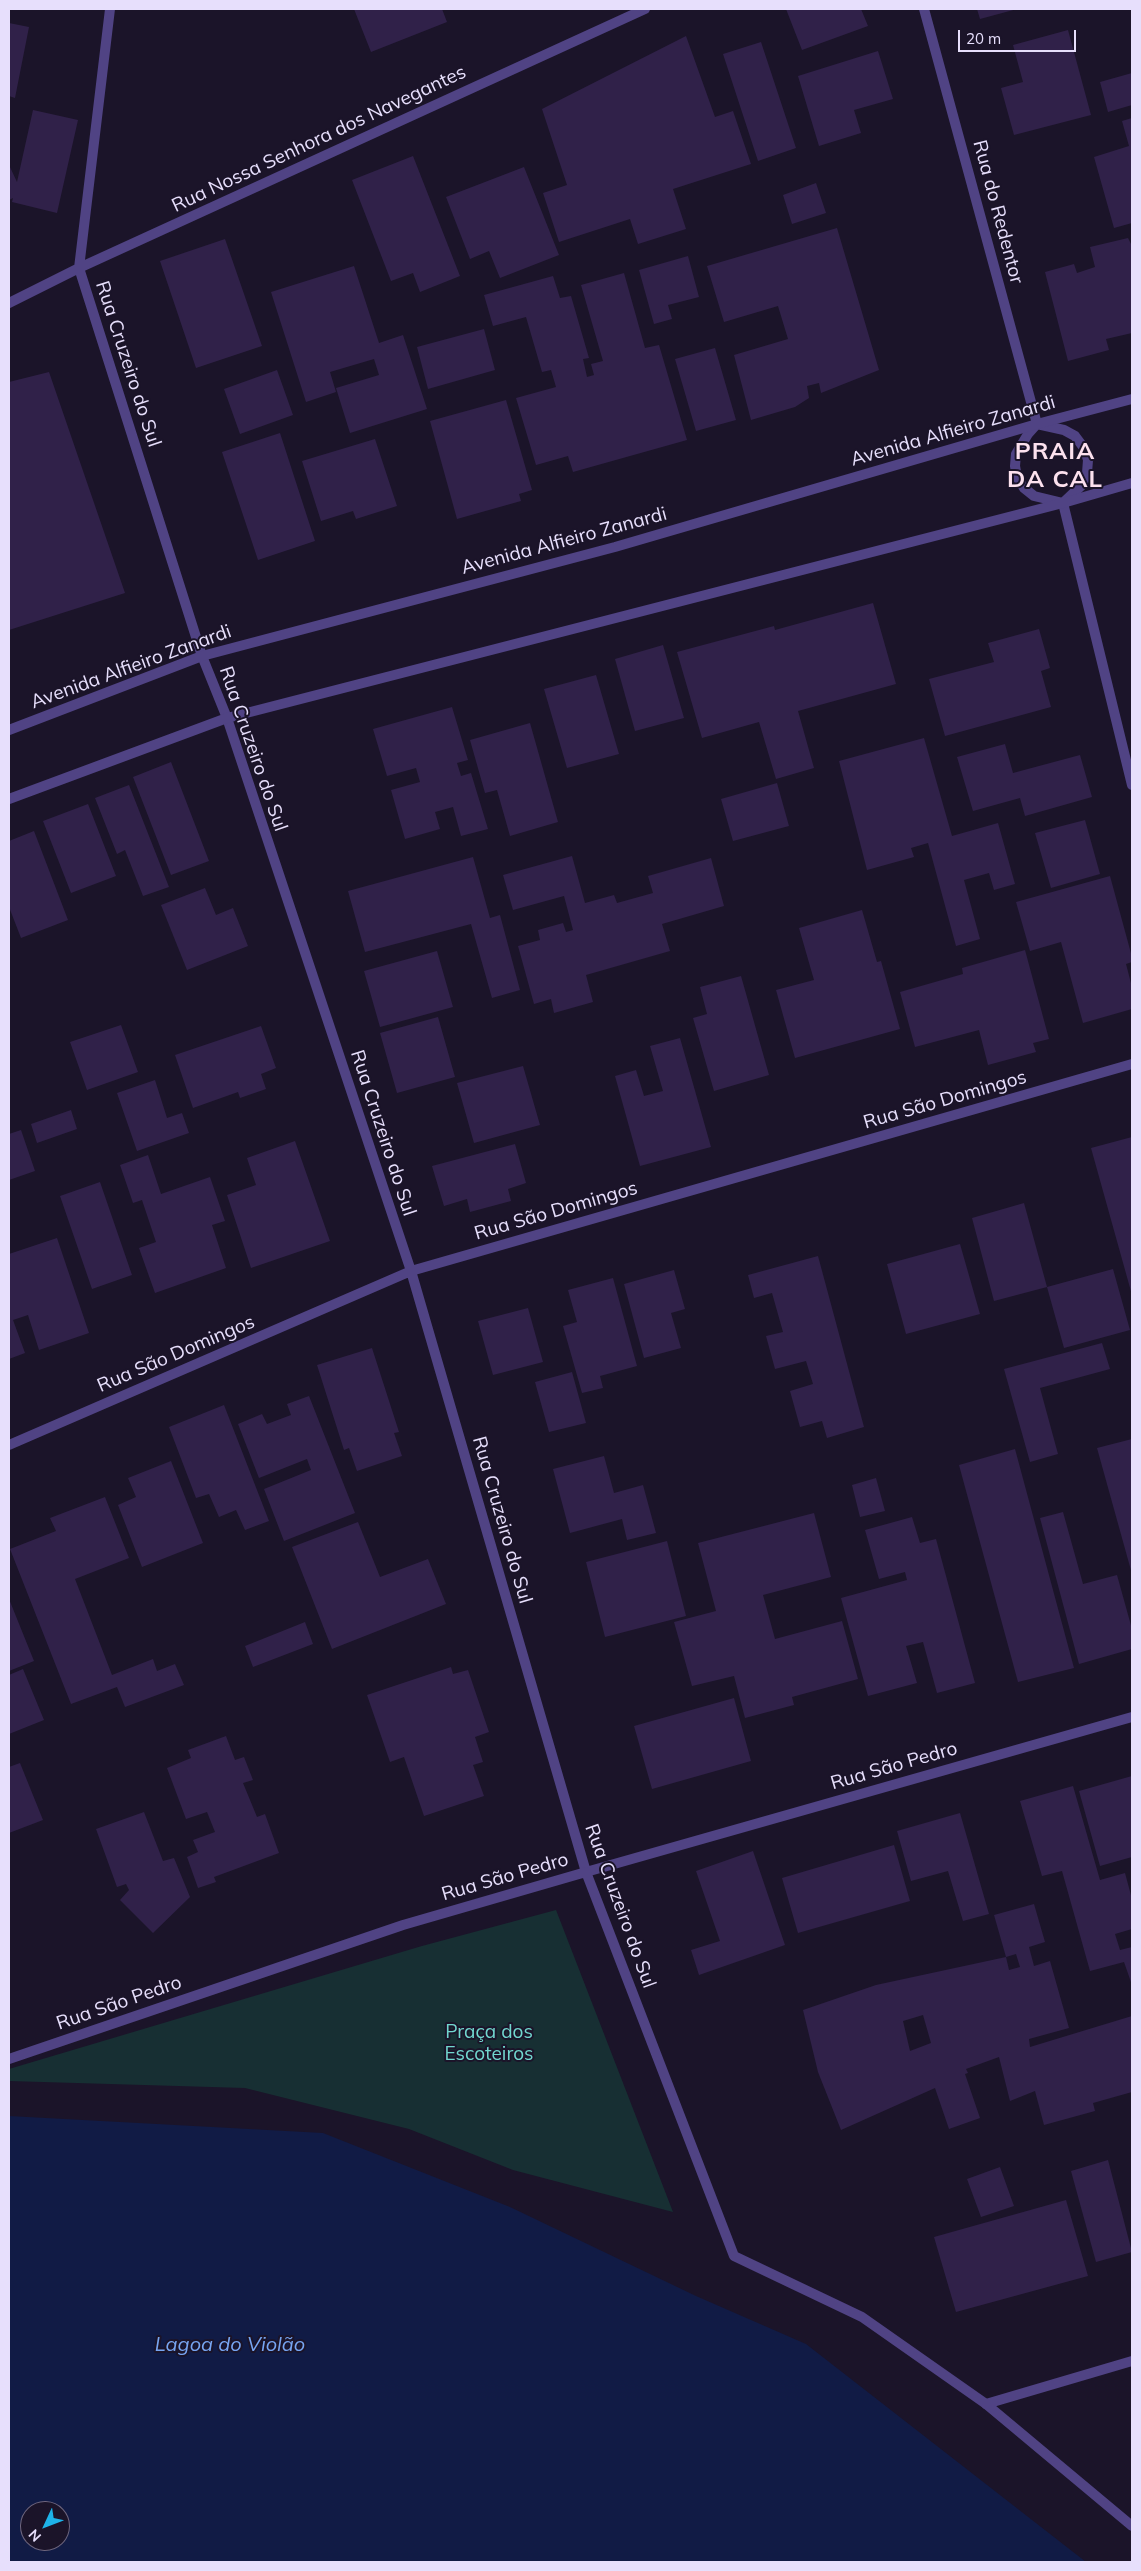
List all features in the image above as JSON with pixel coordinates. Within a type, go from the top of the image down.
[{"type":"street","name":"Rua Cruzeiro do Sul","points":[[110,9],[79,268],[202,656],[227,718],[411,1271],[586,1872],[734,2256],[862,2317],[986,2404]]},
{"type":"street","name":"Rua Nossa Senhora dos Navegantes","points":[[9,303],[79,268],[645,9]]},
{"type":"street","name":"Rua do Redentor","points":[[924,9],[1037,424]]},
{"type":"street","name":"Avenida Alfieiro Zanardi","points":[[9,730],[202,656],[615,547],[1037,424],[1132,399]]},
{"type":"street","points":[[1037,424],[1064,430],[1075,436],[1084,448],[1088,460],[1087,473],[1082,485],[1063,503],[1034,496],[1024,488],[1017,477],[1015,466],[1016,454],[1028,434],[1037,424]]},
{"type":"street","points":[[9,799],[227,718],[1063,503],[1132,483]]},
{"type":"street","points":[[1063,503],[1132,785]]},
{"type":"street","name":"Rua São Domingos","points":[[9,1445],[411,1271],[1132,1064]]},
{"type":"street","name":"Rua São Pedro","points":[[9,2059],[403,1925],[1132,1717]]},
{"type":"street","points":[[986,2404],[1132,2361]]},
{"type":"street","points":[[986,2404],[1132,2526]]},
{"type":"green space","name":"Praça dos Escoteiros","points":[[556,1910],[673,2212],[513,2170],[409,2129],[245,2088],[9,2081],[9,2069],[422,1946]]},
{"type":"water","name":"Lagoa do Violão","points":[[9,2116],[323,2133],[510,2207],[696,2296],[806,2344],[1086,2562],[9,2562]]},
{"type":"building","points":[[354,9],[442,9],[447,22],[371,52]]},
{"type":"building","points":[[786,9],[861,9],[868,26],[802,50]]},
{"type":"building","points":[[977,9],[1017,9],[980,19]]},
{"type":"building","points":[[9,23],[29,27],[15,98],[9,96]]},
{"type":"building","points":[[1068,30],[1091,115],[1014,135],[1001,88],[1023,82],[1013,45]]},
{"type":"building","points":[[686,36],[715,117],[733,111],[751,164],[673,189],[686,229],[638,244],[630,219],[559,242],[543,193],[567,185],[542,109]]},
{"type":"building","points":[[761,42],[796,148],[758,161],[723,54]]},
{"type":"building","points":[[878,51],[893,99],[854,110],[861,133],[819,146],[798,76]]},
{"type":"building","points":[[1132,73],[1132,105],[1108,112],[1100,82]]},
{"type":"building","points":[[33,110],[78,120],[57,213],[12,202],[13,198],[9,200],[9,165],[17,182]]},
{"type":"building","points":[[1132,118],[1132,223],[1114,228],[1094,157],[1129,146],[1122,121]]},
{"type":"building","points":[[413,156],[460,276],[420,292],[413,273],[391,281],[352,180]]},
{"type":"building","points":[[524,167],[559,255],[500,278],[489,251],[470,259],[446,197]]},
{"type":"building","points":[[816,183],[826,213],[792,224],[783,195]]},
{"type":"building","points":[[837,228],[879,370],[821,393],[819,383],[807,386],[809,398],[795,407],[751,420],[734,355],[788,339],[778,306],[724,322],[707,266]]},
{"type":"building","points":[[1128,238],[1132,246],[1132,333],[1106,339],[1109,350],[1068,361],[1045,272],[1074,264],[1077,273],[1095,267],[1090,247]]},
{"type":"building","points":[[225,239],[262,346],[196,368],[160,261]]},
{"type":"building","points":[[688,256],[699,297],[668,305],[672,319],[654,324],[639,270]]},
{"type":"building","points":[[354,266],[379,343],[403,335],[427,409],[350,433],[336,388],[379,375],[374,359],[330,372],[336,392],[306,402],[271,292]]},
{"type":"building","points":[[624,273],[645,348],[659,345],[687,440],[573,472],[568,456],[536,465],[516,398],[556,387],[551,370],[542,372],[526,317],[493,326],[484,295],[553,276],[560,298],[571,296],[589,358],[583,359],[587,377],[594,375],[591,364],[603,361],[581,285]]},
{"type":"building","points":[[484,329],[495,370],[428,389],[417,347]]},
{"type":"building","points":[[715,348],[736,420],[696,431],[675,359]]},
{"type":"building","points":[[277,370],[293,415],[240,434],[224,389]]},
{"type":"building","points":[[49,372],[125,593],[9,630],[9,382]]},
{"type":"building","points":[[506,400],[532,490],[519,494],[521,501],[457,519],[430,421]]},
{"type":"building","points":[[280,433],[315,541],[258,560],[222,452]]},
{"type":"building","points":[[375,439],[397,506],[356,519],[353,511],[321,521],[302,461]]},
{"type":"building","points":[[873,603],[896,684],[798,711],[814,768],[776,779],[759,722],[702,738],[677,652],[774,626],[775,630]]},
{"type":"building","points":[[1039,629],[1050,668],[1041,671],[1051,707],[945,736],[929,679],[994,662],[988,643]]},
{"type":"building","points":[[663,645],[684,718],[635,731],[615,659]]},
{"type":"building","points":[[596,675],[619,754],[567,768],[544,689]]},
{"type":"building","points":[[452,707],[468,760],[457,763],[461,776],[471,773],[488,829],[461,836],[453,807],[435,812],[440,829],[405,839],[391,790],[420,782],[416,768],[387,776],[373,729]]},
{"type":"building","points":[[530,723],[558,822],[510,836],[497,790],[485,793],[470,740]]},
{"type":"building","points":[[924,738],[952,836],[998,823],[1015,884],[994,890],[989,873],[964,880],[980,939],[956,946],[928,843],[911,848],[914,857],[867,870],[839,761]]},
{"type":"building","points":[[1005,744],[1013,773],[1080,755],[1092,797],[1025,816],[1020,798],[973,811],[957,757]]},
{"type":"building","points":[[171,762],[209,861],[171,875],[133,777]]},
{"type":"building","points":[[777,783],[789,826],[733,841],[721,799]]},
{"type":"building","points":[[129,785],[169,887],[143,896],[125,850],[117,854],[95,798]]},
{"type":"building","points":[[88,804],[116,876],[71,893],[43,821]]},
{"type":"building","points":[[1085,820],[1100,874],[1051,888],[1035,833]]},
{"type":"building","points":[[34,831],[68,920],[21,938],[9,907],[9,841]]},
{"type":"building","points":[[572,856],[585,903],[614,895],[617,903],[653,893],[648,876],[711,858],[724,906],[662,924],[670,951],[586,975],[593,1002],[554,1013],[551,999],[534,1004],[518,946],[540,940],[538,930],[563,923],[566,932],[573,930],[564,896],[513,910],[503,875]]},
{"type":"building","points":[[473,857],[490,918],[500,915],[520,990],[492,998],[471,924],[365,952],[348,891]]},
{"type":"building","points":[[1110,876],[1132,957],[1132,962],[1126,964],[1132,987],[1132,1009],[1083,1023],[1061,942],[1030,951],[1016,902]]},
{"type":"building","points":[[205,888],[216,915],[233,908],[248,946],[187,970],[161,905]]},
{"type":"building","points":[[862,910],[877,962],[881,961],[900,1029],[795,1058],[776,990],[814,980],[799,928]]},
{"type":"building","points":[[1025,950],[1049,1039],[1033,1043],[1036,1052],[988,1065],[979,1030],[915,1047],[900,992],[963,974],[962,968]]},
{"type":"building","points":[[437,951],[453,1007],[380,1027],[364,971]]},
{"type":"building","points":[[741,976],[769,1075],[714,1091],[693,1018],[707,1014],[700,987]]},
{"type":"building","points":[[438,1017],[455,1077],[397,1093],[380,1033]]},
{"type":"building","points":[[121,1025],[138,1072],[87,1090],[70,1042]]},
{"type":"building","points":[[261,1026],[276,1068],[261,1074],[266,1089],[240,1098],[238,1092],[193,1108],[175,1055]]},
{"type":"building","points":[[680,1038],[711,1147],[640,1166],[615,1076],[636,1070],[644,1096],[663,1091],[650,1046]]},
{"type":"building","points":[[523,1066],[540,1125],[474,1143],[457,1083]]},
{"type":"building","points":[[155,1080],[167,1118],[182,1113],[189,1133],[137,1151],[117,1093]]},
{"type":"building","points":[[71,1110],[77,1129],[37,1143],[31,1124]]},
{"type":"building","points":[[21,1130],[35,1171],[9,1180],[9,1134]]},
{"type":"building","points":[[1132,1137],[1132,1295],[1091,1148]]},
{"type":"building","points":[[295,1141],[330,1241],[251,1268],[227,1195],[256,1185],[247,1158]]},
{"type":"building","points":[[515,1144],[526,1183],[508,1189],[511,1201],[470,1212],[467,1199],[444,1206],[432,1166]]},
{"type":"building","points":[[148,1155],[161,1194],[210,1177],[225,1221],[212,1225],[226,1268],[155,1293],[139,1248],[156,1242],[142,1200],[133,1203],[120,1165]]},
{"type":"building","points":[[100,1182],[132,1275],[92,1289],[60,1196]]},
{"type":"building","points":[[1024,1203],[1047,1287],[994,1301],[972,1218]]},
{"type":"building","points":[[57,1238],[89,1333],[39,1350],[28,1315],[13,1320],[25,1353],[9,1359],[9,1254]]},
{"type":"building","points":[[960,1244],[980,1314],[906,1334],[887,1264]]},
{"type":"building","points":[[818,1256],[864,1427],[827,1438],[822,1421],[800,1427],[790,1391],[813,1384],[806,1361],[775,1369],[766,1336],[783,1332],[772,1293],[754,1298],[748,1275]]},
{"type":"building","points":[[1113,1269],[1130,1330],[1064,1348],[1047,1287]]},
{"type":"building","points":[[674,1270],[685,1309],[671,1313],[681,1348],[644,1358],[624,1284]]},
{"type":"building","points":[[613,1278],[637,1366],[600,1376],[603,1388],[582,1393],[563,1326],[577,1322],[568,1290]]},
{"type":"building","points":[[528,1308],[543,1362],[493,1375],[478,1321]]},
{"type":"building","points":[[1102,1343],[1110,1369],[1040,1388],[1058,1454],[1030,1462],[1004,1369]]},
{"type":"building","points":[[372,1348],[399,1432],[394,1433],[402,1456],[357,1471],[349,1448],[344,1450],[317,1365]]},
{"type":"building","points":[[572,1372],[586,1423],[549,1432],[535,1382]]},
{"type":"building","points":[[309,1396],[355,1513],[284,1541],[264,1489],[311,1470],[307,1459],[259,1478],[238,1424],[262,1414],[267,1424],[291,1415],[287,1404]]},
{"type":"building","points":[[224,1405],[269,1521],[245,1530],[236,1510],[219,1517],[209,1494],[196,1498],[169,1427]]},
{"type":"building","points":[[1132,1439],[1132,1574],[1097,1448]]},
{"type":"building","points":[[1015,1449],[1074,1668],[1018,1682],[959,1465]]},
{"type":"building","points":[[604,1456],[614,1493],[643,1485],[656,1533],[627,1540],[622,1519],[570,1533],[553,1469]]},
{"type":"building","points":[[171,1461],[203,1543],[142,1567],[118,1505],[136,1497],[128,1478]]},
{"type":"building","points":[[876,1478],[885,1511],[860,1517],[852,1485]]},
{"type":"building","points":[[105,1497],[129,1558],[75,1579],[112,1675],[153,1659],[157,1671],[175,1664],[184,1685],[125,1707],[117,1687],[71,1704],[10,1549],[56,1531],[50,1518]]},
{"type":"building","points":[[1063,1512],[1083,1584],[1117,1575],[1132,1629],[1132,1649],[1079,1664],[1040,1518]]},
{"type":"building","points":[[814,1513],[831,1577],[763,1595],[775,1639],[842,1621],[858,1679],[792,1697],[794,1705],[745,1718],[734,1676],[692,1686],[674,1622],[716,1611],[698,1543]]},
{"type":"building","points":[[912,1517],[920,1543],[936,1539],[975,1683],[937,1693],[923,1642],[906,1646],[917,1683],[868,1696],[841,1598],[907,1580],[905,1572],[879,1579],[865,1530]]},
{"type":"building","points":[[358,1522],[380,1577],[428,1559],[446,1604],[332,1649],[292,1547]]},
{"type":"building","points":[[667,1541],[686,1616],[605,1637],[586,1562]]},
{"type":"building","points":[[9,1599],[34,1661],[9,1671]]},
{"type":"building","points":[[305,1622],[313,1644],[253,1667],[245,1646]]},
{"type":"building","points":[[451,1667],[453,1674],[468,1670],[489,1732],[475,1737],[483,1762],[473,1765],[484,1796],[424,1816],[404,1757],[390,1762],[367,1695]]},
{"type":"building","points":[[23,1669],[44,1720],[9,1734],[9,1675]]},
{"type":"building","points":[[734,1698],[751,1761],[652,1789],[634,1726]]},
{"type":"building","points":[[226,1736],[235,1760],[244,1757],[253,1780],[243,1783],[257,1817],[265,1814],[279,1853],[214,1877],[216,1882],[198,1888],[187,1857],[198,1852],[193,1840],[215,1832],[207,1812],[186,1819],[167,1768],[191,1758],[188,1750]]},
{"type":"building","points":[[20,1763],[43,1820],[9,1833],[9,1767]]},
{"type":"building","points":[[1132,1776],[1132,1857],[1100,1866],[1079,1791]]},
{"type":"building","points":[[1073,1786],[1100,1880],[1125,1873],[1132,1899],[1132,1929],[1115,1934],[1120,1950],[1132,1947],[1132,1985],[1124,1962],[1090,1971],[1062,1871],[1042,1876],[1020,1801]]},
{"type":"building","points":[[144,1812],[163,1861],[174,1858],[190,1897],[153,1933],[120,1900],[129,1890],[126,1884],[117,1887],[96,1829]]},
{"type":"building","points":[[960,1813],[989,1914],[963,1921],[948,1871],[911,1881],[897,1831]]},
{"type":"building","points":[[894,1845],[910,1901],[798,1933],[782,1878]]},
{"type":"building","points":[[753,1851],[785,1945],[699,1975],[691,1950],[720,1941],[696,1871]]},
{"type":"building","points":[[1034,1904],[1045,1942],[1029,1947],[1034,1966],[1050,1961],[1069,2028],[1029,2039],[1030,2047],[1132,2016],[1132,2092],[1093,2103],[1095,2111],[1044,2125],[1035,2091],[1010,2101],[999,2057],[966,2069],[968,2073],[965,2074],[980,2118],[949,2129],[935,2088],[841,2130],[818,2072],[803,2010],[876,1985],[1006,1957],[994,1915]],"holes":[[[1016,1954],[1020,1967],[1009,1970],[1006,1957]],[[923,2015],[931,2043],[910,2051],[903,2021]]]},
{"type":"building","points":[[1108,2160],[1132,2252],[1096,2262],[1071,2171]]},
{"type":"building","points":[[1000,2167],[1014,2206],[981,2217],[967,2179]]},
{"type":"building","points":[[1066,2200],[1088,2276],[956,2312],[934,2237]]},
{"type":"district","name":"PRAIA DA CAL","points":[[1055,466]]}]
